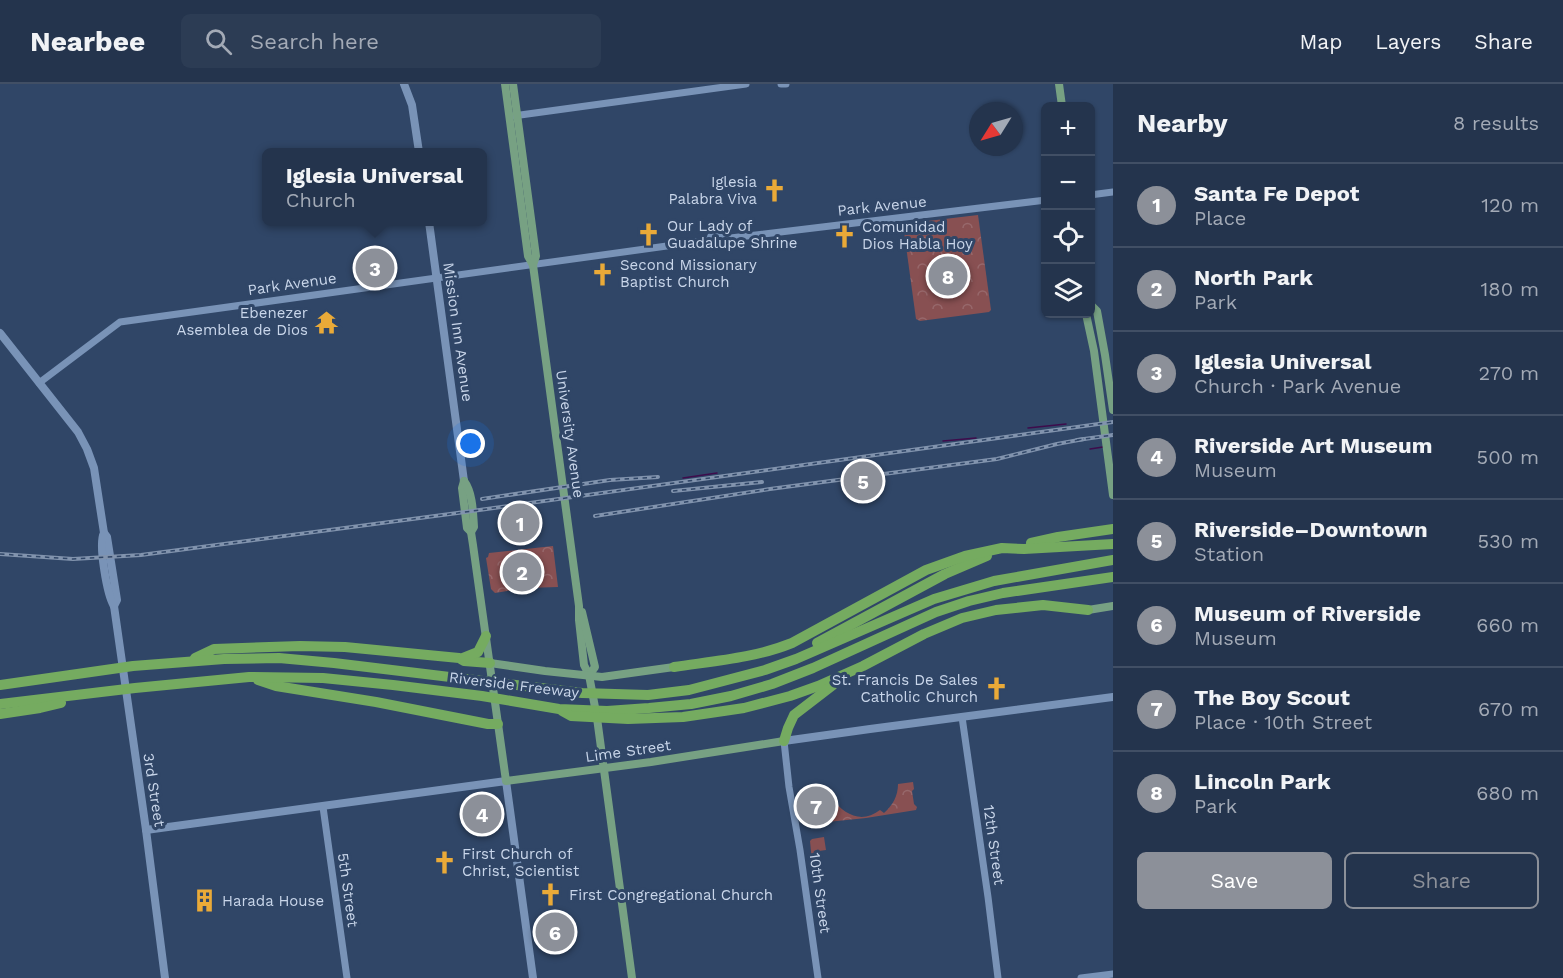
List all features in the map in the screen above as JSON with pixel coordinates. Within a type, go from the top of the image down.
[{"type":"highway","points":[[796,659],[816,644],[945,574],[1030,543],[1113,529]]},
{"type":"highway","points":[[674,667],[775,650],[926,570],[965,556],[1002,548],[1113,544]]},
{"type":"highway","name":"Riverside Freeway","points":[[0,685],[133,666],[186,661],[279,658],[582,693],[648,695],[689,690],[765,670],[944,596],[994,580],[1113,560]]},
{"type":"highway","points":[[607,715],[691,704],[772,684],[813,668],[936,612],[969,601],[1004,593],[1113,577]]},
{"type":"highway","points":[[607,715],[659,718],[710,714],[744,708],[790,696],[838,678],[949,622],[976,614],[1043,605],[1088,610]]},
{"type":"highway","points":[[784,741],[794,715],[862,663],[916,632],[936,612]]},
{"type":"highway","points":[[186,661],[213,649],[300,646],[345,647],[459,658],[478,652],[486,636]]},
{"type":"highway","points":[[459,658],[464,661],[490,663]]},
{"type":"highway","points":[[249,677],[276,686],[498,724]]},
{"type":"highway","name":"Riverside Freeway","points":[[0,704],[135,687],[249,677],[323,678],[482,696],[559,709],[571,716],[582,713],[607,715]]},
{"type":"highway","points":[[0,714],[40,708],[105,692]]},
{"type":"main road","points":[[404,84],[412,105],[418,148]]},
{"type":"main road","name":"University Avenue","points":[[505,84],[513,116],[536,256],[533,265],[579,606],[584,665],[589,675],[604,768],[632,978]]},
{"type":"main road","name":"University Avenue","points":[[513,84],[513,116]]},
{"type":"main road","points":[[1059,84],[1061,102]]},
{"type":"main road","name":"Mission Inn Avenue","points":[[430,226],[464,481],[462,488],[467,528],[471,531],[533,978]]},
{"type":"main road","points":[[1095,309],[1113,410]]},
{"type":"main road","points":[[1087,318],[1094,351],[1113,495]]},
{"type":"main road","name":"3rd Street","points":[[0,333],[78,432],[94,468],[104,533],[101,538],[104,564],[110,599],[114,606],[165,978]]},
{"type":"main road","name":"University Avenue","points":[[579,606],[595,667],[589,675]]},
{"type":"main road","points":[[1088,610],[1113,606]]},
{"type":"main road","points":[[565,673],[578,662],[581,640]]},
{"type":"main road","points":[[490,663],[602,677],[674,667]]},
{"type":"main road","name":"Lime Street","points":[[146,830],[1113,697]]},
{"type":"street","points":[[513,116],[746,84]]},
{"type":"street","points":[[781,84],[786,84]]},
{"type":"street","points":[[1095,194],[1113,192]]},
{"type":"street","name":"Park Avenue","points":[[39,382],[120,322],[710,240],[715,233],[722,239],[1041,202]]},
{"type":"street","name":"12th Street","points":[[962,717],[998,978]]},
{"type":"street","name":"10th Street","points":[[784,741],[818,978]]},
{"type":"street","name":"5th Street","points":[[323,807],[347,978]]},
{"type":"street","points":[[1081,978],[1113,974]]},
{"type":"green space","points":[[978,215],[991,310],[920,321],[916,319],[903,224]]},
{"type":"green space","points":[[553,546],[558,587],[526,588],[495,593],[491,589],[486,558],[489,553]]},
{"type":"green space","points":[[913,782],[912,791],[916,810],[808,824],[803,819],[800,800],[822,799],[824,802],[832,798],[842,809],[860,817],[880,810],[884,813],[894,800],[898,784]]},
{"type":"green space","points":[[824,837],[826,850],[819,851],[812,862],[810,841]]},
{"type":"waterway","points":[[1028,428],[1066,424]]},
{"type":"waterway","points":[[943,441],[976,438]]},
{"type":"waterway","points":[[1090,449],[1103,447]]},
{"type":"waterway","points":[[683,478],[717,473]]},
{"type":"railway","points":[[0,554],[73,559],[141,555],[1113,422]]},
{"type":"railway","points":[[1077,440],[1113,435]]},
{"type":"railway","points":[[595,516],[770,489],[997,459],[1084,439]]},
{"type":"railway","points":[[482,499],[610,480],[658,477]]},
{"type":"railway","points":[[673,491],[762,482]]},
{"type":"place","name":"Iglesia Palabra Viva","points":[[775,191]]},
{"type":"place","name":"Our Lady of Guadalupe Shrine","points":[[649,235]]},
{"type":"place","name":"Comunidad Dios Habla Hoy","points":[[844,236]]},
{"type":"place","name":"Iglesia Universal","points":[[375,268]]},
{"type":"place","name":"Second Missionary Baptist Church","points":[[602,274]]},
{"type":"place","name":"Lincoln Park","points":[[948,276]]},
{"type":"place","name":"Ebenezer Asemblea de Dios","points":[[326,322]]},
{"type":"place","name":"Riverside–Downtown","points":[[863,481]]},
{"type":"place","name":"Santa Fe Depot","points":[[520,523]]},
{"type":"place","name":"North Park","points":[[522,572]]},
{"type":"place","name":"St. Francis De Sales Catholic Church","points":[[996,689]]},
{"type":"place","name":"The Boy Scout","points":[[816,806]]},
{"type":"place","name":"Riverside Art Museum","points":[[482,814]]},
{"type":"place","name":"First Church of Christ, Scientist","points":[[444,863]]},
{"type":"place","name":"First Congregational Church","points":[[551,895]]},
{"type":"place","name":"Harada House","points":[[204,901]]},
{"type":"place","name":"Museum of Riverside","points":[[555,932]]}]
